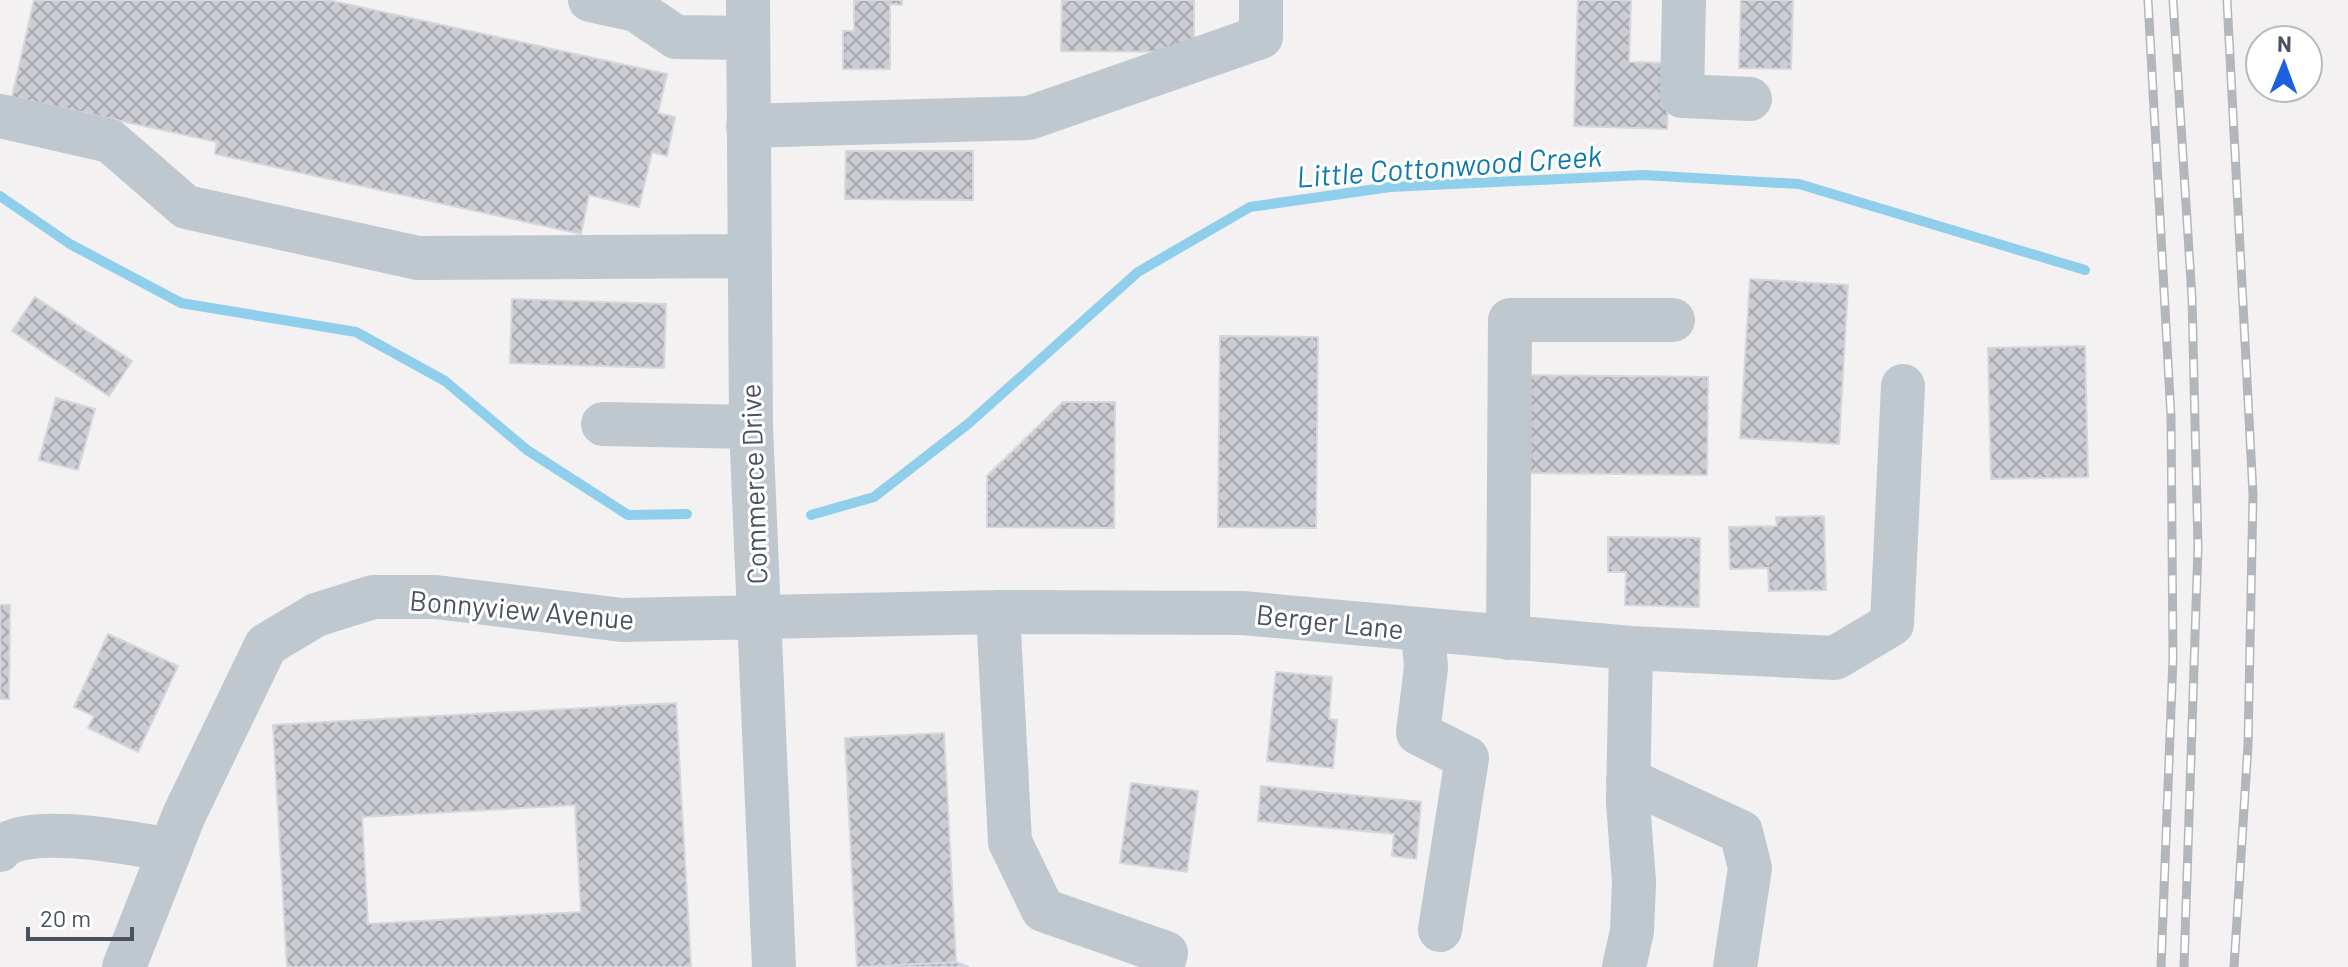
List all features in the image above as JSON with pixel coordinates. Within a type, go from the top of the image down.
[{"type":"street","points":[[590,0],[636,10],[676,37],[748,19]]},
{"type":"street","points":[[748,126],[1029,118],[1261,37],[1261,0]]},
{"type":"street","points":[[1684,0],[1682,96],[1750,99]]},
{"type":"street","name":"Commerce Drive","points":[[748,19],[751,427],[774,967]]},
{"type":"street","points":[[0,116],[110,141],[186,207],[418,258],[748,256]]},
{"type":"street","points":[[1508,638],[1510,320],[1673,320]]},
{"type":"street","name":"Berger Lane","points":[[757,618],[998,612],[1242,613],[1631,648],[1835,658],[1892,624],[1903,386]]},
{"type":"street","points":[[603,424],[751,427]]},
{"type":"street","name":"Bonnyview Avenue","points":[[124,967],[170,850],[266,645],[316,615],[373,597],[436,597],[622,620],[757,618]]},
{"type":"street","points":[[998,612],[1010,842],[1043,910],[1166,953],[1162,967]]},
{"type":"street","points":[[1423,631],[1426,667],[1418,733],[1467,758],[1440,930]]},
{"type":"street","points":[[1624,967],[1632,931],[1634,882],[1628,780],[1631,648]]},
{"type":"street","points":[[1628,780],[1741,832],[1750,868],[1735,967]]},
{"type":"street","points":[[0,850],[4,844],[38,835],[127,842],[170,850]]},
{"type":"building","points":[[34,0],[328,0],[667,74],[658,113],[675,117],[667,156],[652,152],[639,207],[589,195],[581,234],[215,154],[217,142],[12,97]]},
{"type":"building","points":[[854,0],[902,0],[902,5],[890,4],[890,69],[843,69],[843,31],[854,31]]},
{"type":"building","points":[[1062,0],[1194,0],[1194,52],[1061,51]]},
{"type":"building","points":[[1578,0],[1631,0],[1629,62],[1669,63],[1667,129],[1574,126]]},
{"type":"building","points":[[1741,0],[1793,0],[1791,69],[1739,68]]},
{"type":"building","points":[[846,151],[973,151],[973,200],[845,199]]},
{"type":"building","points":[[1750,279],[1848,285],[1839,444],[1740,438]]},
{"type":"building","points":[[35,297],[132,361],[109,396],[12,331]]},
{"type":"building","points":[[512,299],[666,304],[664,368],[510,363]]},
{"type":"building","points":[[1220,336],[1318,337],[1316,528],[1218,527]]},
{"type":"building","points":[[2085,346],[2088,477],[1991,479],[1988,348]]},
{"type":"building","points":[[1526,375],[1708,377],[1707,475],[1525,473]]},
{"type":"building","points":[[56,398],[95,409],[78,470],[39,460]]},
{"type":"building","points":[[1063,402],[1115,402],[1114,528],[987,527],[987,476]]},
{"type":"building","points":[[1824,516],[1826,590],[1769,591],[1768,568],[1730,569],[1729,527],[1777,526],[1776,517]]},
{"type":"building","points":[[1608,537],[1700,538],[1699,607],[1625,605],[1626,572],[1608,572]]},
{"type":"building","points":[[0,605],[10,605],[9,699],[0,699]]},
{"type":"building","points":[[108,634],[178,666],[138,752],[88,728],[94,716],[74,707]]},
{"type":"building","points":[[1276,672],[1332,677],[1329,719],[1337,720],[1333,768],[1267,761]]},
{"type":"building","points":[[676,703],[691,967],[287,967],[273,725]],"holes":[[[575,805],[581,912],[368,924],[362,817]]]},
{"type":"building","points":[[944,733],[956,962],[857,967],[845,738]]},
{"type":"building","points":[[1131,783],[1198,791],[1187,872],[1120,863]]},
{"type":"building","points":[[1261,786],[1421,802],[1416,859],[1392,856],[1394,834],[1258,821]]},
{"type":"building","points":[[956,962],[969,967],[857,967]]},
{"type":"waterway","name":"Little Cottonwood Creek","points":[[811,515],[874,497],[968,424],[1138,272],[1250,207],[1390,187],[1644,175],[1799,184],[2085,270]]},
{"type":"waterway","name":"Little Cottonwood Creek","points":[[0,196],[70,244],[181,303],[356,332],[445,381],[527,450],[628,515],[687,514]]},
{"type":"railway","points":[[2148,0],[2171,417],[2173,658],[2161,967]]},
{"type":"railway","points":[[2173,0],[2192,298],[2198,547],[2184,967]]},
{"type":"railway","points":[[2227,0],[2253,494],[2248,745],[2234,967]]}]
